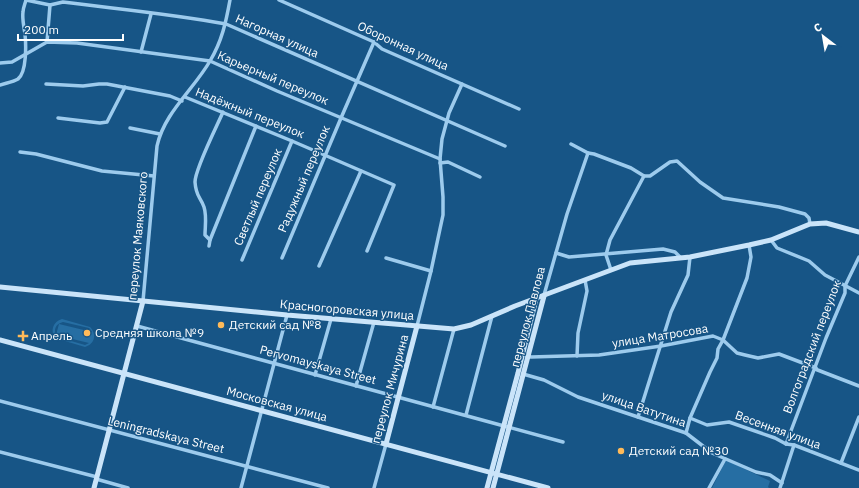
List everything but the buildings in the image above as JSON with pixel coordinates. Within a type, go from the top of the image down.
[{"type":"street","name":"Нагорная улица","points":[[26,0],[50,4],[63,2],[151,14],[184,16],[226,24],[505,146]]},
{"type":"street","points":[[0,84],[18,79],[25,64],[25,36],[22,12],[26,0]]},
{"type":"street","name":"переулок Маяковского","points":[[94,488],[143,301],[157,146],[160,134],[169,117],[210,61],[223,35],[230,0]]},
{"type":"street","name":"Оборонная улица","points":[[278,0],[374,42],[382,49],[519,109]]},
{"type":"street","points":[[47,42],[50,4]]},
{"type":"street","points":[[141,52],[151,14]]},
{"type":"street","name":"Карьерный переулок","points":[[0,63],[12,62],[25,53],[47,42],[77,43],[210,61],[480,177]]},
{"type":"street","name":"Радужный переулок","points":[[282,258],[374,42]]},
{"type":"street","name":"Надёжный переулок","points":[[46,84],[83,86],[99,84],[125,87],[170,96],[182,101]]},
{"type":"street","name":"переулок Мичурина","points":[[374,488],[432,271],[443,215],[440,161],[442,139],[447,120],[462,84]]},
{"type":"street","points":[[58,118],[100,123],[107,122],[125,87]]},
{"type":"street","name":"Надёжный переулок","points":[[185,97],[394,185],[367,251]]},
{"type":"street","points":[[210,240],[205,235],[206,214],[204,207],[196,195],[195,180],[223,112]]},
{"type":"street","points":[[209,246],[210,240],[256,126]]},
{"type":"street","points":[[130,128],[160,134]]},
{"type":"street","name":"Светлый переулок","points":[[242,260],[292,141]]},
{"type":"street","points":[[571,144],[588,153],[631,168],[644,176],[650,176],[670,162],[677,161],[700,182],[723,198],[779,207],[805,214],[809,218],[810,224]]},
{"type":"street","points":[[20,152],[36,154],[102,171],[154,176]]},
{"type":"street","name":"переулок Павлова","points":[[493,488],[525,355],[544,296],[567,214],[588,153]]},
{"type":"street","points":[[319,266],[360,171]]},
{"type":"street","points":[[612,270],[606,254],[610,240],[644,176]]},
{"type":"street","name":"Красногоровская улица","points":[[0,287],[287,315],[454,329],[471,325],[630,263],[690,257],[749,245],[771,240],[810,224],[826,223],[859,232]]},
{"type":"street","points":[[771,240],[776,248],[809,261],[825,275],[859,292]]},
{"type":"street","points":[[686,434],[690,418],[717,358],[718,349],[723,340],[747,278],[751,257],[749,245]]},
{"type":"street","points":[[556,253],[569,257],[663,249],[675,252],[680,258]]},
{"type":"street","points":[[638,417],[671,312],[688,275],[690,257]]},
{"type":"street","points":[[386,258],[432,271]]},
{"type":"street","name":"Волгоградский переулок","points":[[786,444],[816,369],[826,338],[845,293],[846,286],[859,258]]},
{"type":"street","points":[[577,356],[578,333],[587,291],[584,280]]},
{"type":"street","name":"переулок Павлова","points":[[525,355],[536,299]]},
{"type":"street","points":[[240,488],[287,315]]},
{"type":"street","points":[[466,415],[492,316]]},
{"type":"street","points":[[315,375],[331,319]]},
{"type":"street","points":[[356,386],[374,322]]},
{"type":"street","name":"Pervomayskaya Street","points":[[137,326],[564,442]]},
{"type":"street","points":[[433,407],[454,329]]},
{"type":"street","name":"улица Матросова","points":[[525,355],[531,357],[599,355],[661,346],[713,336],[723,340],[738,353],[758,358],[778,354],[859,386]]},
{"type":"street","name":"Московская улица","points":[[0,340],[548,488]]},
{"type":"street","name":"улица Ватутина","points":[[520,373],[544,380],[578,397],[686,434],[712,453],[756,472],[770,475],[782,482]]},
{"type":"street","name":"Leningradskaya Street","points":[[0,402],[328,488]]},
{"type":"street","points":[[840,463],[859,417]]},
{"type":"street","name":"Весенняя улица","points":[[690,418],[707,425],[729,422],[859,470]]},
{"type":"street","name":"переулок Павлова","points":[[487,488],[507,426]]},
{"type":"street","points":[[780,488],[794,445]]},
{"type":"street","points":[[0,452],[128,488]]},
{"type":"street","points":[[709,488],[725,459]]},
{"type":"shaded area","points":[[62,319],[90,327],[94,333],[93,341],[85,347],[55,338],[53,335],[53,327],[56,322]],"holes":[[[63,322],[89,328],[92,332],[59,324]],[[59,324],[56,335],[55,330],[57,326]],[[56,335],[89,343],[85,345],[57,337]]]},
{"type":"shaded area","points":[[726,460],[770,481],[769,488],[712,488]]},
{"type":"place","name":"Детский сад №8","points":[[221,325]]},
{"type":"place","name":"Средняя школа №9","points":[[87,333]]},
{"type":"place","name":"Апрель","points":[[23,336]]},
{"type":"place","name":"Детский сад №30","points":[[621,451]]}]
